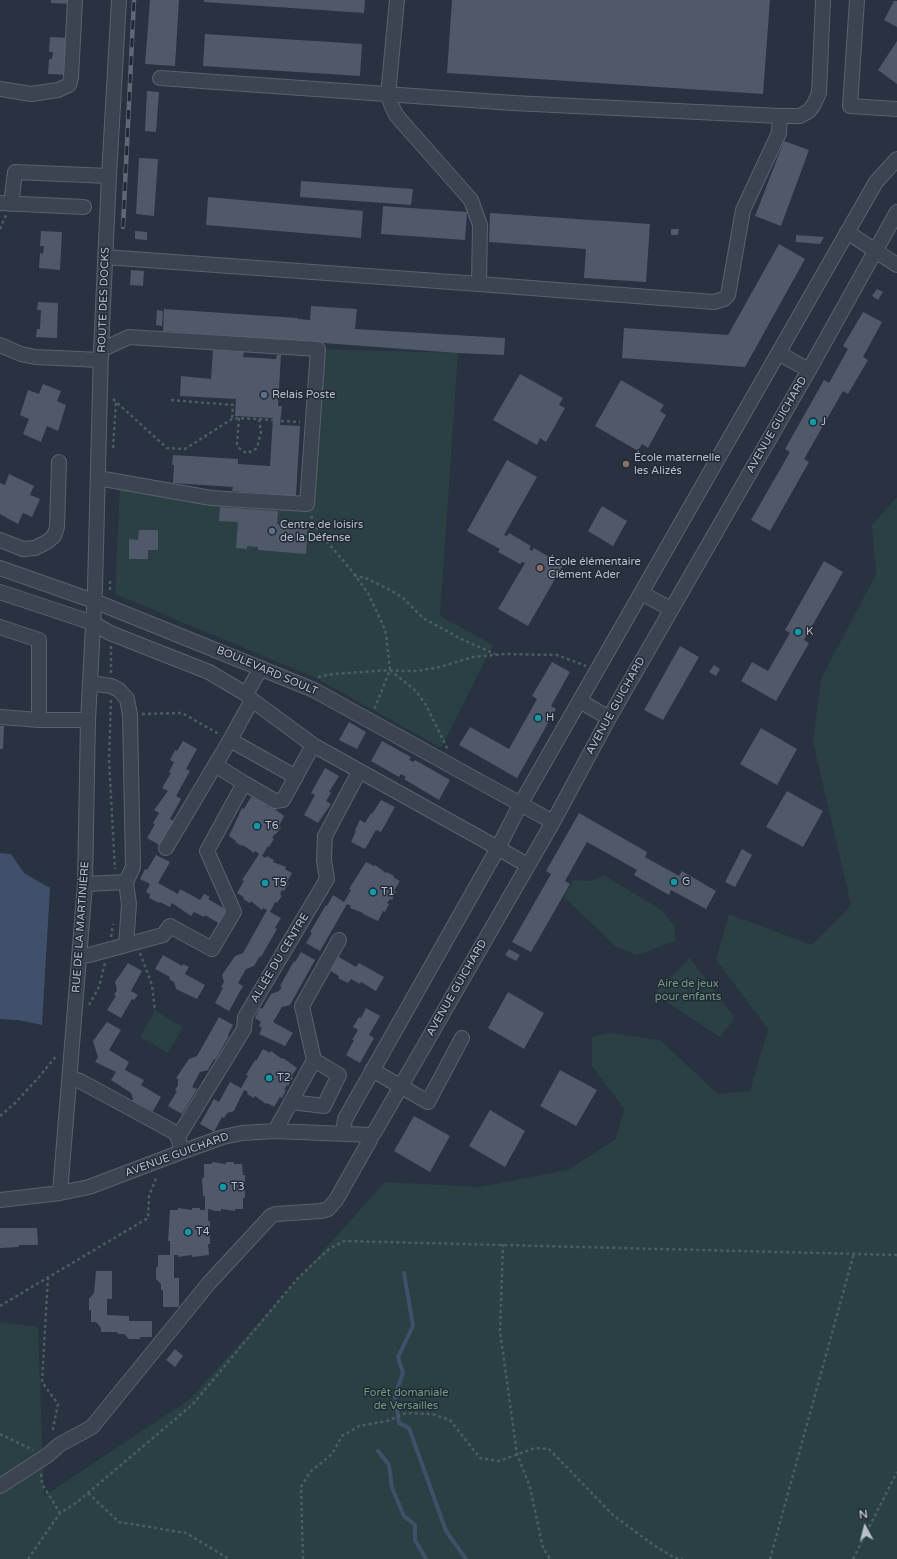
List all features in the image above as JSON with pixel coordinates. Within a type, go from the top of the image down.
[{"type":"street","points":[[0,89],[31,94],[58,90],[69,85],[71,78],[75,0]]},
{"type":"street","name":"ROUTE DES DOCKS","points":[[94,600],[105,257],[119,0]]},
{"type":"street","points":[[396,0],[388,95],[396,115],[471,200],[480,225],[479,284]]},
{"type":"street","points":[[160,78],[513,103],[800,116],[809,111],[819,93],[823,0]]},
{"type":"street","points":[[857,0],[850,106],[897,109]]},
{"type":"street","points":[[105,257],[714,302],[724,299],[728,295],[743,210],[779,133],[780,116]]},
{"type":"street","points":[[344,1134],[345,1119],[596,671],[876,182],[894,167]]},
{"type":"street","points":[[84,207],[5,203],[15,172],[109,176]]},
{"type":"street","name":"AVENUE GUICHARD","points":[[60,1193],[89,1188],[182,1151],[223,1137],[242,1133],[275,1131],[371,1135],[374,1133],[553,822],[609,718],[809,370],[897,212]]},
{"type":"street","points":[[847,232],[875,252],[897,265]]},
{"type":"street","points":[[0,345],[21,354],[35,357],[101,355],[129,337],[318,349],[307,504],[211,498],[98,478]]},
{"type":"street","points":[[778,353],[809,370]]},
{"type":"street","points":[[0,540],[23,548],[35,548],[47,542],[54,536],[57,527],[58,462]]},
{"type":"street","name":"BOULEVARD SOULT","points":[[0,568],[94,600],[301,684],[370,719],[520,805],[553,822]]},
{"type":"street","points":[[0,592],[93,623],[110,634],[209,672],[249,697],[313,746],[527,865]]},
{"type":"street","points":[[641,593],[671,609]]},
{"type":"street","name":"RUE DE LA MARTINIÈRE","points":[[60,1193],[85,884],[88,720],[94,600]]},
{"type":"street","points":[[0,627],[39,640],[40,720]]},
{"type":"street","points":[[166,848],[230,740],[261,668]]},
{"type":"street","points":[[90,683],[107,685],[119,690],[127,699],[130,715],[133,867],[126,882],[129,904],[131,944]]},
{"type":"street","points":[[580,701],[609,718]]},
{"type":"street","points":[[0,717],[40,720],[88,720]]},
{"type":"street","points":[[230,740],[296,777]]},
{"type":"street","points":[[215,765],[274,801],[283,800],[313,746]]},
{"type":"street","name":"ALLÉE DU CENTRE","points":[[178,1137],[244,1029],[245,1017],[327,879],[324,860],[324,836],[360,772]]},
{"type":"street","points":[[80,955],[89,955],[162,935],[170,926],[212,950],[234,912],[207,851],[244,783]]},
{"type":"street","points":[[85,884],[126,882]]},
{"type":"street","points":[[275,1131],[314,1060],[302,1006],[339,940]]},
{"type":"street","points":[[372,1070],[428,1102],[462,1038]]},
{"type":"street","points":[[291,1102],[324,1106],[339,1075],[314,1060]]},
{"type":"street","points":[[70,1078],[80,1081],[174,1132],[178,1137],[182,1151]]},
{"type":"street","points":[[0,1486],[48,1455],[59,1445],[92,1427],[209,1283],[271,1216],[276,1214],[328,1210],[336,1200],[370,1140],[371,1135]]},
{"type":"street","points":[[0,1200],[60,1193]]},
{"type":"path","points":[[101,387],[167,448],[185,449],[232,419],[273,420]]},
{"type":"path","points":[[170,400],[233,405],[232,419]]},
{"type":"path","points":[[239,418],[237,444],[239,448],[246,453],[257,448],[261,432],[259,419]]},
{"type":"path","points":[[281,421],[313,422]]},
{"type":"path","points":[[307,504],[318,531],[368,592],[386,634],[390,670],[370,719]]},
{"type":"path","points":[[354,575],[368,579],[402,597],[423,618],[443,630],[497,655]]},
{"type":"path","points":[[301,684],[324,675],[390,670],[417,671],[440,667],[473,656],[557,655],[596,671]]},
{"type":"path","points":[[390,670],[416,691],[426,705],[448,747],[452,766]]},
{"type":"path","points":[[130,715],[182,713],[230,740]]},
{"type":"path","points":[[131,944],[152,985],[155,1010]]},
{"type":"path","points":[[0,1306],[148,1218],[149,1196],[165,1159]]},
{"type":"path","points":[[28,1559],[60,1513],[76,1503],[193,1404],[298,1278],[329,1249],[344,1241],[897,1255]]},
{"type":"path","points":[[503,1244],[500,1330],[517,1454],[530,1487],[543,1548],[550,1559]]},
{"type":"path","points":[[770,1559],[854,1253]]},
{"type":"path","points":[[48,1277],[42,1382],[58,1404],[56,1415]]},
{"type":"path","points":[[303,1559],[301,1487],[310,1472],[332,1454],[342,1436],[359,1426],[387,1421],[406,1413],[432,1414],[450,1420],[480,1458],[499,1462],[535,1448],[549,1449],[613,1515],[652,1544],[675,1558],[682,1559]]},
{"type":"path","points":[[0,1434],[38,1452],[48,1455],[41,1471],[42,1484],[60,1513]]},
{"type":"path","points":[[853,1559],[897,1472]]},
{"type":"path","points":[[88,1493],[119,1522],[186,1533],[229,1559]]},
{"type":"green space","points":[[318,349],[458,353],[440,616],[493,645],[441,748],[316,678],[115,594],[120,482],[307,504]]},
{"type":"green space","name":"Forêt domaniale de Versailles","points":[[897,497],[897,1559],[0,1559],[0,1322],[38,1327],[44,1496],[189,1400],[385,1182],[479,1187],[568,1170],[616,1139],[624,1109],[592,1066],[592,1037],[609,1033],[660,1040],[718,1094],[750,1091],[768,1029],[716,960],[729,914],[812,945],[851,905],[813,742],[821,679],[876,574],[872,525]]},
{"type":"green space","points":[[604,875],[661,910],[675,926],[675,941],[637,955],[616,947],[564,897],[573,880],[589,881]]},
{"type":"green space","name":"Aire de jeux pour enfants","points":[[690,958],[735,1018],[720,1037],[654,994]]},
{"type":"green space","points":[[155,1011],[183,1027],[168,1053],[140,1037]]},
{"type":"water","points":[[0,853],[11,854],[24,873],[50,888],[42,1025],[18,1020],[0,1019]]},
{"type":"building","points":[[51,0],[72,0],[72,4],[51,3]]},
{"type":"building","points":[[150,0],[179,0],[175,66],[145,64]]},
{"type":"building","points":[[204,0],[365,0],[364,13],[204,2]]},
{"type":"building","points":[[452,0],[770,0],[763,94],[447,73]]},
{"type":"building","points":[[894,1],[897,1],[897,27],[884,20]]},
{"type":"building","points":[[205,34],[362,44],[360,76],[203,66]]},
{"type":"building","points":[[50,37],[70,38],[69,75],[48,74],[49,59],[52,59],[53,52],[49,52]]},
{"type":"building","points":[[897,41],[897,84],[878,70]]},
{"type":"building","points":[[147,91],[159,92],[156,132],[145,131]]},
{"type":"building","points":[[784,141],[809,150],[781,226],[755,216]]},
{"type":"building","points":[[139,158],[158,159],[154,216],[136,214]]},
{"type":"building","points":[[301,181],[413,189],[411,205],[300,197]]},
{"type":"building","points":[[208,197],[363,211],[361,238],[206,225]]},
{"type":"building","points":[[383,206],[467,212],[465,240],[381,234]]},
{"type":"building","points":[[490,213],[650,224],[646,282],[584,278],[586,249],[489,242]]},
{"type":"building","points":[[671,229],[679,229],[678,235],[671,235]]},
{"type":"building","points":[[41,231],[62,232],[60,270],[39,268],[40,253],[43,254],[44,246],[40,246]]},
{"type":"building","points":[[135,231],[147,232],[147,240],[135,239]]},
{"type":"building","points":[[796,235],[824,237],[820,244],[796,242]]},
{"type":"building","points":[[779,244],[805,259],[745,367],[622,358],[624,328],[728,335]]},
{"type":"building","points":[[131,270],[144,271],[143,286],[130,285]]},
{"type":"building","points":[[877,289],[883,292],[878,300],[872,296]]},
{"type":"building","points":[[38,302],[58,303],[57,338],[36,337],[37,329],[40,329],[41,310],[37,310]]},
{"type":"building","points":[[311,306],[357,309],[355,329],[505,338],[504,355],[457,353],[163,331],[164,309],[310,320]]},
{"type":"building","points":[[157,310],[163,311],[162,326],[156,325]]},
{"type":"building","name":"J","points":[[863,312],[882,322],[863,357],[868,360],[848,394],[843,391],[804,459],[809,462],[770,531],[751,520],[790,452],[785,449],[824,380],[829,383],[848,349],[843,346]]},
{"type":"building","points":[[213,350],[244,352],[243,357],[276,359],[277,355],[281,355],[278,406],[282,406],[280,425],[300,426],[296,496],[232,491],[233,487],[173,483],[173,455],[238,459],[238,464],[270,466],[273,418],[235,416],[236,399],[180,396],[181,376],[211,379]]},
{"type":"building","points":[[520,374],[563,398],[559,405],[565,408],[546,442],[540,438],[537,445],[493,420]]},
{"type":"building","points":[[621,380],[664,405],[660,411],[666,415],[648,448],[642,444],[638,451],[595,426]]},
{"type":"building","points":[[43,384],[61,391],[57,401],[66,405],[58,431],[47,426],[41,442],[23,434],[29,419],[20,415],[28,390],[39,394]]},
{"type":"building","points":[[507,460],[537,477],[504,535],[507,536],[509,533],[531,546],[529,549],[532,551],[534,548],[563,565],[528,626],[498,609],[525,563],[522,562],[520,564],[498,552],[500,549],[467,531]]},
{"type":"building","points":[[9,474],[34,486],[30,495],[40,499],[32,517],[23,513],[18,524],[0,514],[0,483],[5,485]]},
{"type":"building","points":[[602,506],[627,521],[613,546],[588,531]]},
{"type":"building","name":"Centre de loisirs de la Défense","points":[[220,507],[278,511],[277,524],[308,526],[307,535],[299,535],[299,537],[307,538],[306,554],[258,550],[258,547],[247,546],[247,549],[236,548],[238,522],[219,521]]},
{"type":"building","points":[[139,530],[158,530],[158,550],[148,550],[148,559],[129,559],[129,539],[138,540]]},
{"type":"building","name":"K","points":[[824,561],[843,572],[804,640],[809,643],[776,701],[741,681],[752,662],[768,671],[790,633],[785,630]]},
{"type":"building","points":[[680,646],[699,657],[663,720],[644,710]]},
{"type":"building","name":"H","points":[[552,662],[570,672],[551,706],[556,709],[517,778],[459,745],[470,727],[509,749],[537,699],[532,696]]},
{"type":"building","points":[[714,665],[720,669],[716,676],[709,672]]},
{"type":"building","points":[[349,722],[366,732],[357,749],[339,740]]},
{"type":"building","points":[[0,726],[4,726],[3,749],[0,749]]},
{"type":"building","points":[[761,728],[797,749],[777,785],[740,764]]},
{"type":"building","points":[[183,741],[197,749],[186,769],[190,771],[176,796],[181,799],[170,819],[175,821],[161,846],[147,838],[159,813],[154,810],[168,791],[162,788],[171,773],[169,772],[174,762],[170,760],[175,750],[177,751]]},
{"type":"building","points":[[382,741],[411,757],[409,760],[414,762],[415,760],[450,780],[439,800],[404,779],[406,777],[401,774],[399,777],[371,761]]},
{"type":"building","points":[[325,768],[339,776],[329,792],[331,793],[326,801],[331,804],[318,823],[304,815],[315,795],[311,793]]},
{"type":"building","points":[[787,791],[823,811],[803,847],[766,827]]},
{"type":"building","points":[[251,797],[266,804],[265,805],[270,808],[271,806],[284,816],[279,826],[281,827],[272,838],[274,839],[262,856],[266,858],[267,856],[274,860],[273,862],[286,867],[285,869],[292,873],[287,882],[289,883],[280,894],[282,896],[277,903],[275,902],[270,912],[281,918],[275,928],[277,929],[261,957],[260,956],[254,966],[246,969],[238,983],[243,986],[229,1011],[215,1003],[223,988],[221,987],[224,982],[222,975],[235,956],[243,953],[267,910],[263,908],[262,910],[251,901],[250,903],[243,899],[244,897],[237,893],[244,881],[242,880],[259,854],[255,851],[254,853],[243,845],[242,846],[235,842],[236,841],[229,836],[242,808],[244,809]]},
{"type":"building","points":[[381,800],[395,807],[381,832],[376,830],[365,849],[351,842],[360,820],[365,823]]},
{"type":"building","name":"G","points":[[579,813],[647,852],[645,857],[679,876],[682,871],[716,891],[706,909],[671,890],[669,895],[634,875],[637,870],[587,842],[565,881],[570,884],[531,952],[512,942],[551,874],[546,871]]},
{"type":"building","points":[[742,849],[752,855],[735,887],[725,882]]},
{"type":"building","points":[[156,855],[170,862],[158,883],[178,894],[180,889],[200,900],[204,894],[210,897],[208,899],[227,910],[220,924],[205,915],[204,917],[194,912],[191,916],[172,903],[170,907],[149,898],[150,894],[146,892],[150,884],[140,879],[145,869],[147,870]]},
{"type":"building","name":"T1","points":[[366,862],[374,866],[375,865],[400,881],[394,891],[396,892],[392,900],[390,899],[387,903],[389,904],[385,912],[383,911],[378,921],[350,908],[351,906],[347,904],[320,951],[306,943],[312,933],[310,932],[333,895],[344,902],[351,890],[349,889]]},
{"type":"building","points":[[509,949],[520,955],[516,961],[505,955]]},
{"type":"building","points":[[301,952],[315,960],[290,1005],[282,1007],[273,1022],[293,1033],[285,1046],[259,1034],[262,1028],[259,1026],[261,1022],[255,1018],[260,1008],[262,1009],[271,994],[279,991],[282,987],[280,986],[294,961],[295,962]]},
{"type":"building","points":[[163,955],[182,966],[183,964],[189,967],[185,974],[205,985],[197,999],[176,989],[174,982],[169,979],[170,977],[155,969]]},
{"type":"building","points":[[337,956],[356,967],[359,963],[384,977],[376,991],[361,982],[360,984],[351,979],[348,983],[338,978],[339,976],[329,970]]},
{"type":"building","points":[[128,963],[142,971],[131,991],[138,995],[134,1000],[132,999],[121,1018],[107,1010],[116,996],[114,995],[117,990],[115,982]]},
{"type":"building","points":[[508,992],[544,1013],[524,1049],[488,1028]]},
{"type":"building","points":[[366,1008],[380,1016],[369,1035],[374,1038],[360,1063],[346,1055],[358,1030],[353,1027],[359,1017],[361,1018]]},
{"type":"building","points":[[219,1017],[233,1025],[228,1035],[229,1036],[208,1070],[200,1072],[192,1087],[197,1089],[182,1114],[168,1106],[177,1091],[175,1090],[178,1085],[178,1079],[176,1078],[189,1059],[197,1056]]},
{"type":"building","points":[[107,1022],[121,1030],[109,1050],[129,1062],[125,1070],[144,1080],[141,1085],[161,1097],[153,1111],[132,1101],[133,1099],[131,1093],[111,1080],[116,1072],[95,1062],[98,1057],[93,1041]]},
{"type":"building","name":"T2","points":[[263,1049],[270,1053],[271,1051],[297,1068],[291,1077],[293,1078],[284,1090],[286,1090],[282,1098],[280,1097],[274,1107],[267,1103],[266,1104],[255,1096],[254,1098],[247,1094],[248,1092],[244,1090],[234,1111],[227,1113],[224,1118],[222,1117],[214,1132],[200,1124],[214,1099],[219,1102],[230,1082],[241,1088],[248,1076],[246,1075]]},
{"type":"building","points":[[560,1070],[597,1090],[576,1126],[540,1106]]},
{"type":"building","points":[[490,1110],[525,1131],[505,1167],[469,1146]]},
{"type":"building","points":[[414,1116],[450,1136],[430,1172],[394,1151]]},
{"type":"building","points":[[212,1162],[226,1164],[226,1162],[234,1162],[234,1164],[242,1164],[243,1175],[245,1175],[245,1184],[243,1184],[243,1189],[245,1189],[245,1198],[243,1198],[243,1209],[235,1209],[235,1211],[221,1209],[221,1211],[213,1211],[208,1209],[208,1221],[210,1221],[210,1230],[208,1230],[208,1235],[210,1235],[210,1244],[208,1244],[209,1255],[178,1257],[178,1255],[174,1255],[174,1278],[179,1278],[179,1307],[163,1307],[163,1290],[161,1290],[161,1284],[156,1279],[156,1267],[158,1267],[158,1255],[170,1255],[170,1241],[168,1241],[170,1210],[178,1210],[178,1208],[192,1210],[192,1208],[200,1208],[200,1210],[205,1210],[205,1196],[203,1196],[202,1178],[204,1178],[204,1164],[212,1164]]},
{"type":"building","points":[[0,1228],[37,1228],[38,1245],[19,1245],[19,1247],[0,1248]]},
{"type":"building","points":[[96,1271],[112,1271],[112,1299],[107,1299],[107,1315],[129,1316],[129,1321],[152,1321],[152,1337],[129,1339],[124,1334],[118,1334],[117,1332],[101,1332],[101,1328],[96,1322],[91,1322],[89,1299],[94,1293]]},
{"type":"building","points":[[175,1349],[183,1356],[175,1367],[166,1360]]},
{"type":"waterway","points":[[404,1273],[413,1326],[398,1357],[403,1373],[395,1396],[399,1423],[409,1428],[446,1531],[466,1559]]},
{"type":"waterway","points":[[378,1451],[389,1465],[392,1488],[404,1516],[415,1525],[415,1540],[426,1559]]},
{"type":"railway","points":[[123,227],[134,0]]},
{"type":"place","name":"Relais Poste","points":[[264,395]]},
{"type":"place","name":"J","points":[[813,422]]},
{"type":"place","name":"École maternelle les Alizés","points":[[626,464]]},
{"type":"place","name":"Centre de loisirs de la Défense","points":[[272,531]]},
{"type":"place","name":"École élémentaire Clément Ader","points":[[540,568]]},
{"type":"place","name":"K","points":[[798,632]]},
{"type":"place","name":"H","points":[[538,718]]},
{"type":"place","name":"T6","points":[[257,826]]},
{"type":"place","name":"G","points":[[674,882]]},
{"type":"place","name":"T5","points":[[265,883]]},
{"type":"place","name":"T1","points":[[373,892]]},
{"type":"place","name":"T2","points":[[269,1078]]},
{"type":"place","name":"T3","points":[[223,1187]]},
{"type":"place","name":"T4","points":[[188,1232]]}]
